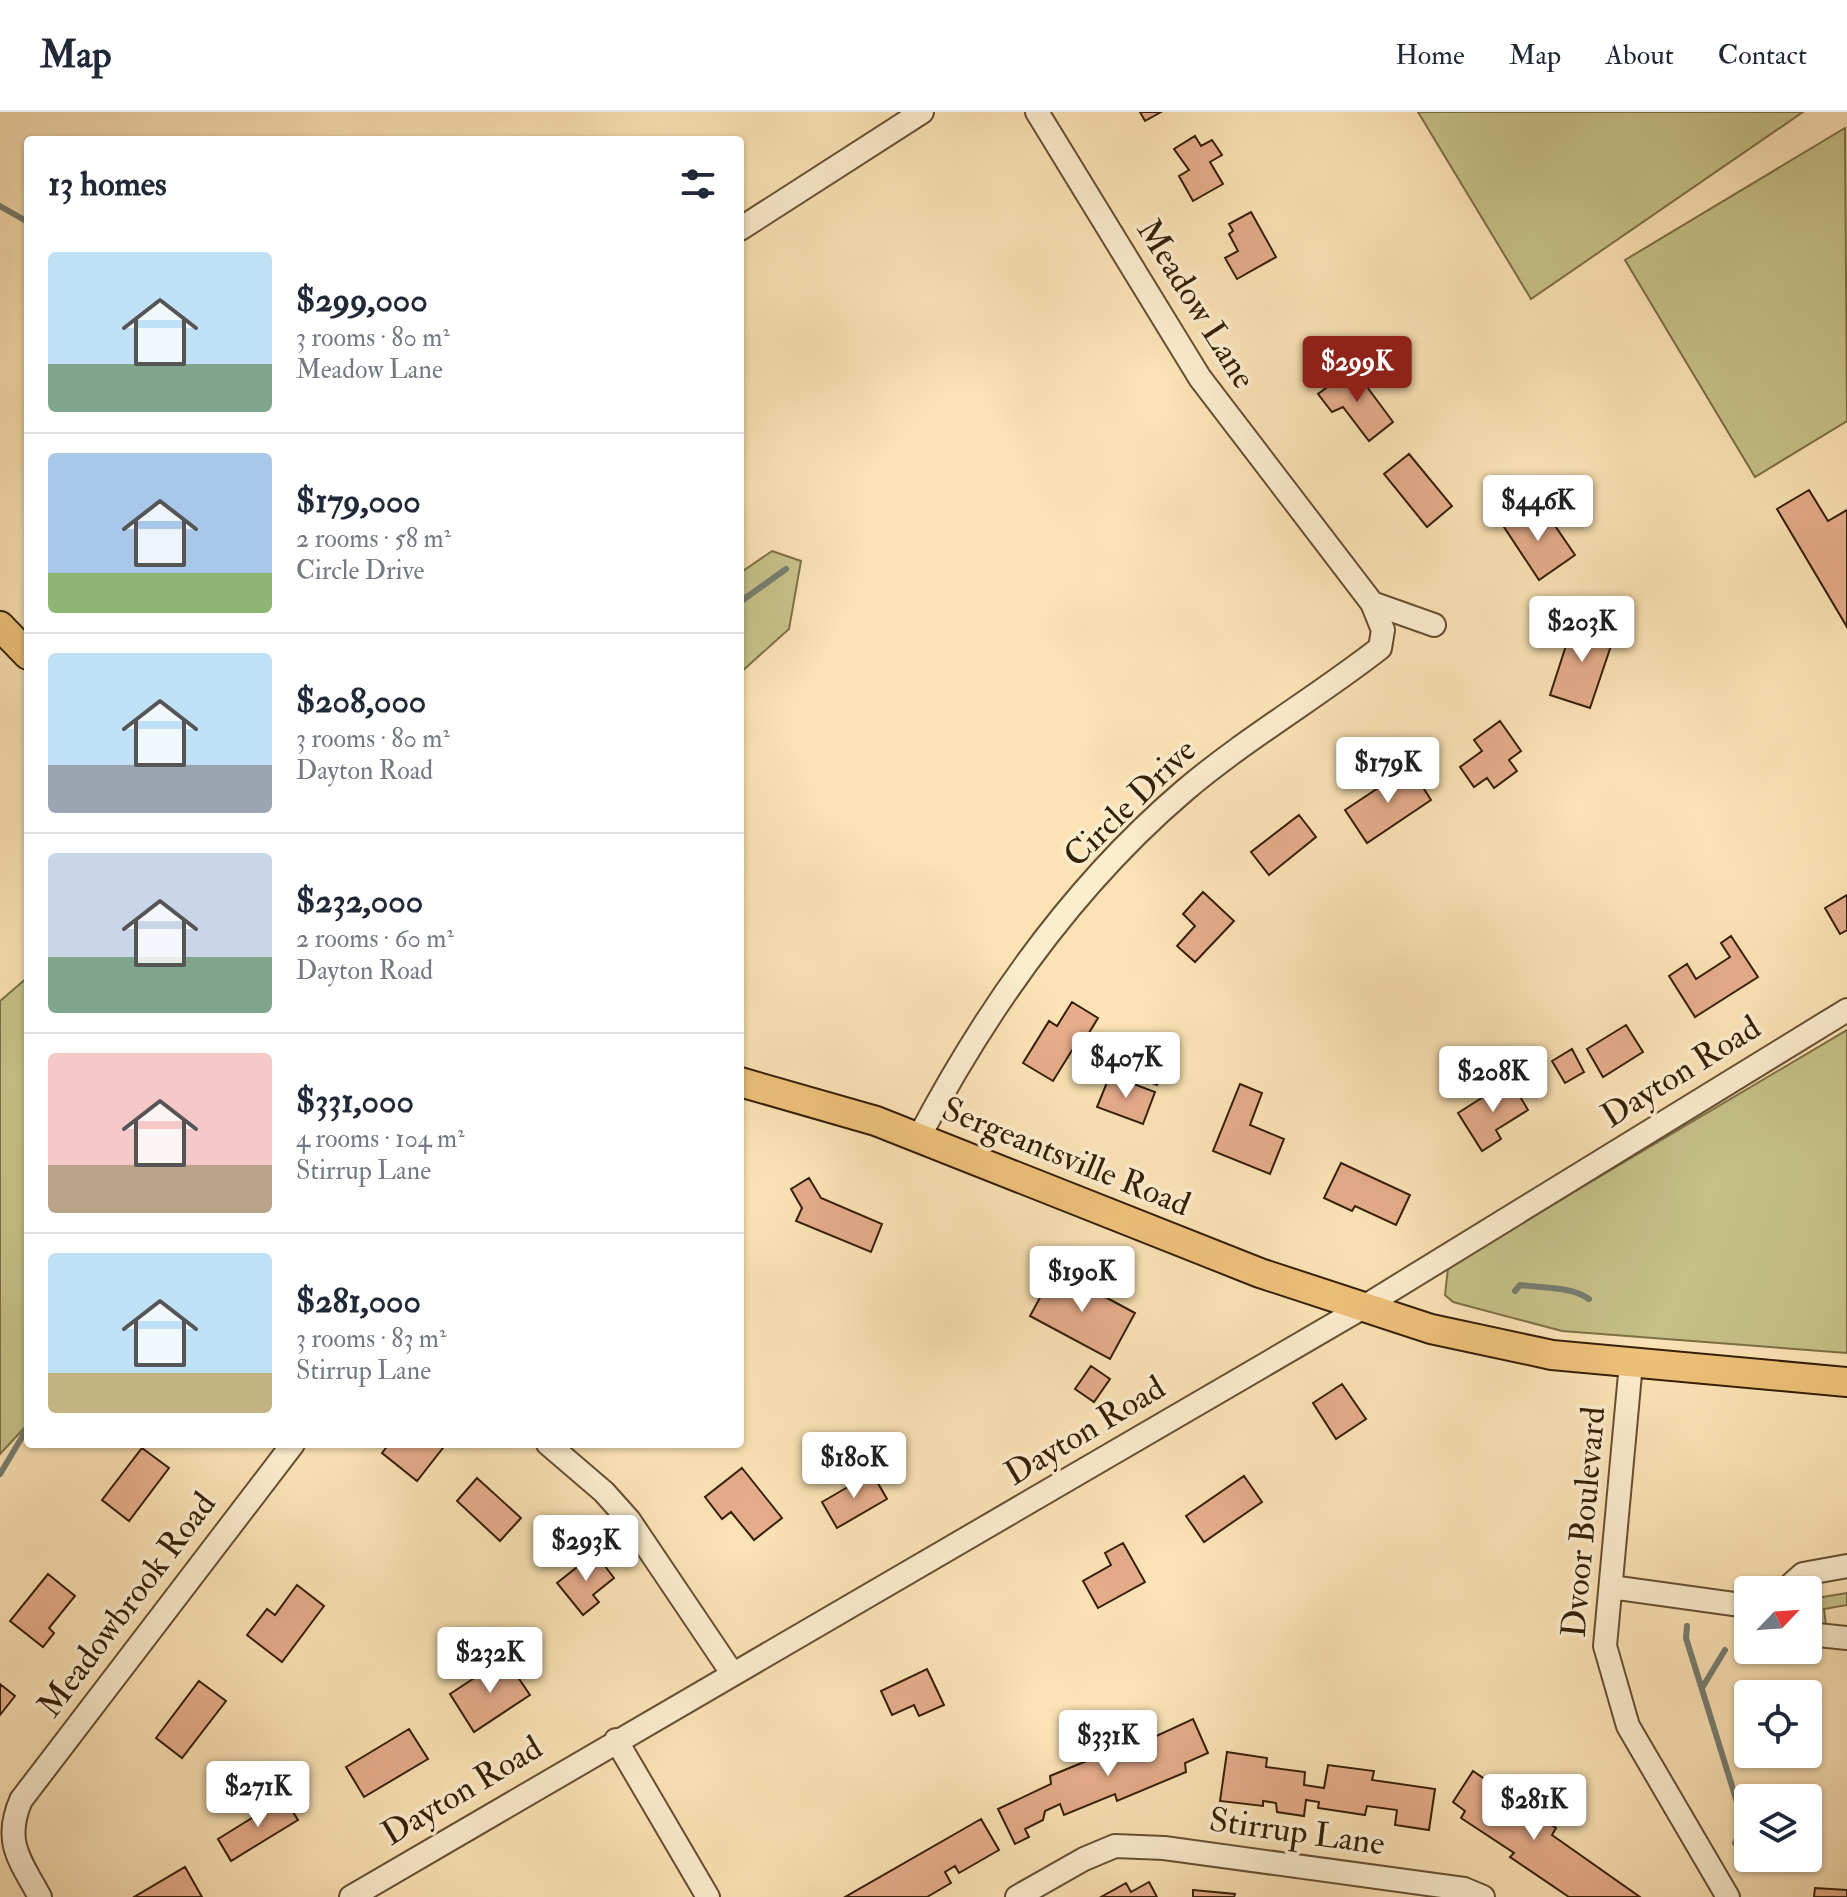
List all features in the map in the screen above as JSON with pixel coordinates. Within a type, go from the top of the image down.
[{"type":"main road","points":[[0,626],[24,651]]},
{"type":"main road","name":"Sergeantsville Road","points":[[744,1083],[822,1103],[919,1137],[1260,1273],[1431,1329],[1552,1355],[1847,1382]]},
{"type":"street","points":[[744,226],[922,112]]},
{"type":"street","name":"Meadow Lane","points":[[1037,112],[1176,344],[1226,416],[1339,561]]},
{"type":"street","name":"Circle Drive","points":[[919,1137],[977,1035],[1065,916],[1110,863],[1186,789],[1380,648],[1383,630],[1372,603],[1339,561]]},
{"type":"street","points":[[1372,603],[1434,625]]},
{"type":"street","name":"Dayton Road","points":[[351,1897],[732,1673],[975,1537],[1362,1308],[1847,1010]]},
{"type":"street","name":"Dvoor Boulevard","points":[[1631,1363],[1605,1646],[1628,1726],[1728,1897]]},
{"type":"street","name":"Meadowbrook Road","points":[[40,1897],[11,1838],[13,1818],[21,1800],[290,1448]]},
{"type":"street","points":[[553,1448],[604,1492],[629,1520],[732,1673]]},
{"type":"street","points":[[1801,1576],[1847,1566]]},
{"type":"street","points":[[1611,1587],[1734,1604]]},
{"type":"street","points":[[1822,1635],[1847,1638]]},
{"type":"street","points":[[616,1740],[708,1897]]},
{"type":"street","name":"Stirrup Lane","points":[[1017,1897],[1084,1859],[1115,1846],[1164,1848],[1433,1884],[1464,1889],[1483,1897]]},
{"type":"shaded area","points":[[1418,112],[1803,112],[1531,299]]},
{"type":"shaded area","points":[[1845,128],[1847,421],[1755,477],[1625,260]]},
{"type":"shaded area","points":[[772,551],[801,561],[789,629],[744,669],[744,570]]},
{"type":"shaded area","points":[[24,980],[24,1428],[0,1454],[0,1001]]},
{"type":"shaded area","points":[[1847,1030],[1847,1353],[1562,1331],[1453,1302],[1445,1295],[1448,1268],[1472,1252]]},
{"type":"shaded area","points":[[1847,1593],[1847,1605],[1824,1609],[1826,1625],[1822,1624],[1822,1597]]},
{"type":"building","points":[[1140,112],[1161,112],[1145,121]]},
{"type":"building","points":[[1195,136],[1201,146],[1212,140],[1222,155],[1210,162],[1223,184],[1193,201],[1179,176],[1189,170],[1174,149]]},
{"type":"building","points":[[1251,212],[1276,257],[1237,279],[1225,258],[1238,251],[1229,234],[1233,231],[1229,224]]},
{"type":"building","points":[[1353,368],[1393,422],[1369,441],[1343,407],[1332,412],[1318,394]]},
{"type":"building","points":[[1409,454],[1452,506],[1427,527],[1384,474]]},
{"type":"building","points":[[1809,490],[1828,521],[1847,510],[1847,627],[1777,509]]},
{"type":"building","points":[[1526,508],[1539,528],[1551,520],[1575,555],[1539,580],[1502,524]]},
{"type":"building","points":[[1574,621],[1615,634],[1590,708],[1550,695]]},
{"type":"building","points":[[1500,721],[1521,751],[1509,760],[1517,771],[1494,788],[1487,778],[1474,787],[1460,767],[1482,751],[1474,740]]},
{"type":"building","points":[[1410,767],[1431,800],[1367,843],[1345,810]]},
{"type":"building","points":[[1299,815],[1316,837],[1269,875],[1251,852]]},
{"type":"building","points":[[1203,892],[1234,921],[1195,962],[1177,946],[1195,926],[1183,914]]},
{"type":"building","points":[[1847,895],[1847,930],[1840,934],[1825,908]]},
{"type":"building","points":[[1731,936],[1758,977],[1695,1017],[1669,976],[1687,964],[1696,979],[1730,957],[1721,943]]},
{"type":"building","points":[[1072,1002],[1098,1018],[1084,1041],[1079,1039],[1053,1081],[1023,1063],[1049,1021],[1057,1026]]},
{"type":"building","points":[[1626,1025],[1643,1052],[1603,1077],[1587,1049]]},
{"type":"building","points":[[1572,1049],[1584,1072],[1565,1083],[1552,1061]]},
{"type":"building","points":[[1146,1054],[1166,1062],[1157,1085],[1137,1077]]},
{"type":"building","points":[[1110,1075],[1155,1092],[1143,1124],[1097,1107]]},
{"type":"building","points":[[1510,1080],[1528,1110],[1496,1130],[1501,1139],[1482,1151],[1458,1113]]},
{"type":"building","points":[[1240,1084],[1262,1093],[1250,1125],[1284,1139],[1270,1174],[1213,1151]]},
{"type":"building","points":[[1341,1163],[1410,1195],[1396,1225],[1355,1206],[1352,1211],[1324,1198]]},
{"type":"building","points":[[809,1178],[821,1198],[882,1224],[871,1252],[796,1221],[802,1208],[791,1189]]},
{"type":"building","points":[[1055,1270],[1135,1313],[1110,1359],[1030,1316]]},
{"type":"building","points":[[1091,1366],[1110,1379],[1094,1402],[1075,1389]]},
{"type":"building","points":[[1342,1384],[1366,1419],[1336,1439],[1313,1403]]},
{"type":"building","points":[[142,1448],[169,1468],[129,1521],[102,1500]]},
{"type":"building","points":[[386,1448],[443,1448],[417,1481],[382,1453]]},
{"type":"building","points":[[742,1468],[782,1518],[754,1540],[731,1512],[722,1519],[705,1497]]},
{"type":"building","points":[[872,1473],[887,1499],[837,1528],[822,1502]]},
{"type":"building","points":[[1244,1476],[1262,1502],[1204,1542],[1186,1516]]},
{"type":"building","points":[[477,1478],[521,1518],[500,1541],[457,1501]]},
{"type":"building","points":[[1123,1543],[1145,1582],[1098,1608],[1083,1581],[1111,1565],[1105,1553]]},
{"type":"building","points":[[595,1553],[614,1578],[593,1595],[599,1602],[583,1615],[557,1583]]},
{"type":"building","points":[[48,1574],[75,1596],[49,1628],[54,1633],[43,1647],[10,1621]]},
{"type":"building","points":[[297,1585],[324,1606],[282,1662],[247,1635],[267,1609],[275,1615]]},
{"type":"building","points":[[505,1658],[530,1695],[474,1732],[450,1694]]},
{"type":"building","points":[[927,1669],[944,1705],[919,1716],[914,1705],[892,1715],[881,1691]]},
{"type":"building","points":[[199,1681],[226,1701],[182,1758],[156,1738]]},
{"type":"building","points":[[0,1684],[15,1696],[0,1715]]},
{"type":"building","points":[[1193,1719],[1208,1753],[1185,1763],[1186,1772],[1117,1801],[1115,1794],[1064,1815],[1060,1804],[1045,1811],[1043,1820],[1025,1829],[1029,1837],[1015,1844],[998,1809],[1051,1784],[1050,1776],[1096,1757],[1100,1762]]},
{"type":"building","points":[[409,1729],[428,1759],[364,1797],[346,1767]]},
{"type":"building","points":[[1227,1752],[1267,1758],[1266,1767],[1305,1772],[1304,1785],[1324,1788],[1328,1765],[1374,1771],[1372,1780],[1435,1789],[1429,1830],[1395,1825],[1397,1810],[1367,1806],[1365,1815],[1318,1808],[1319,1802],[1306,1800],[1304,1816],[1277,1812],[1276,1803],[1263,1801],[1263,1806],[1220,1801]]},
{"type":"building","points":[[1473,1771],[1556,1828],[1552,1835],[1640,1897],[1569,1897],[1510,1857],[1514,1853],[1461,1818],[1465,1811],[1453,1802]]},
{"type":"building","points":[[284,1798],[298,1820],[231,1861],[218,1839]]},
{"type":"building","points":[[981,1819],[999,1850],[959,1873],[955,1866],[945,1872],[951,1883],[927,1897],[845,1897]]},
{"type":"building","points":[[185,1867],[202,1897],[134,1897]]},
{"type":"building","points":[[1149,1882],[1157,1897],[1101,1897],[1126,1883],[1131,1892]]},
{"type":"building","points":[[1815,1888],[1847,1890],[1847,1897],[1814,1897]]},
{"type":"building","points":[[1193,1890],[1235,1894],[1234,1897],[1193,1897]]},
{"type":"waterway","points":[[0,206],[24,220]]},
{"type":"waterway","points":[[744,599],[786,569]]},
{"type":"waterway","points":[[1515,1291],[1520,1285],[1556,1288],[1589,1299]]},
{"type":"waterway","points":[[0,1474],[24,1434]]},
{"type":"waterway","points":[[1687,1626],[1686,1638],[1734,1792]]},
{"type":"waterway","points":[[1702,1688],[1725,1650]]}]
